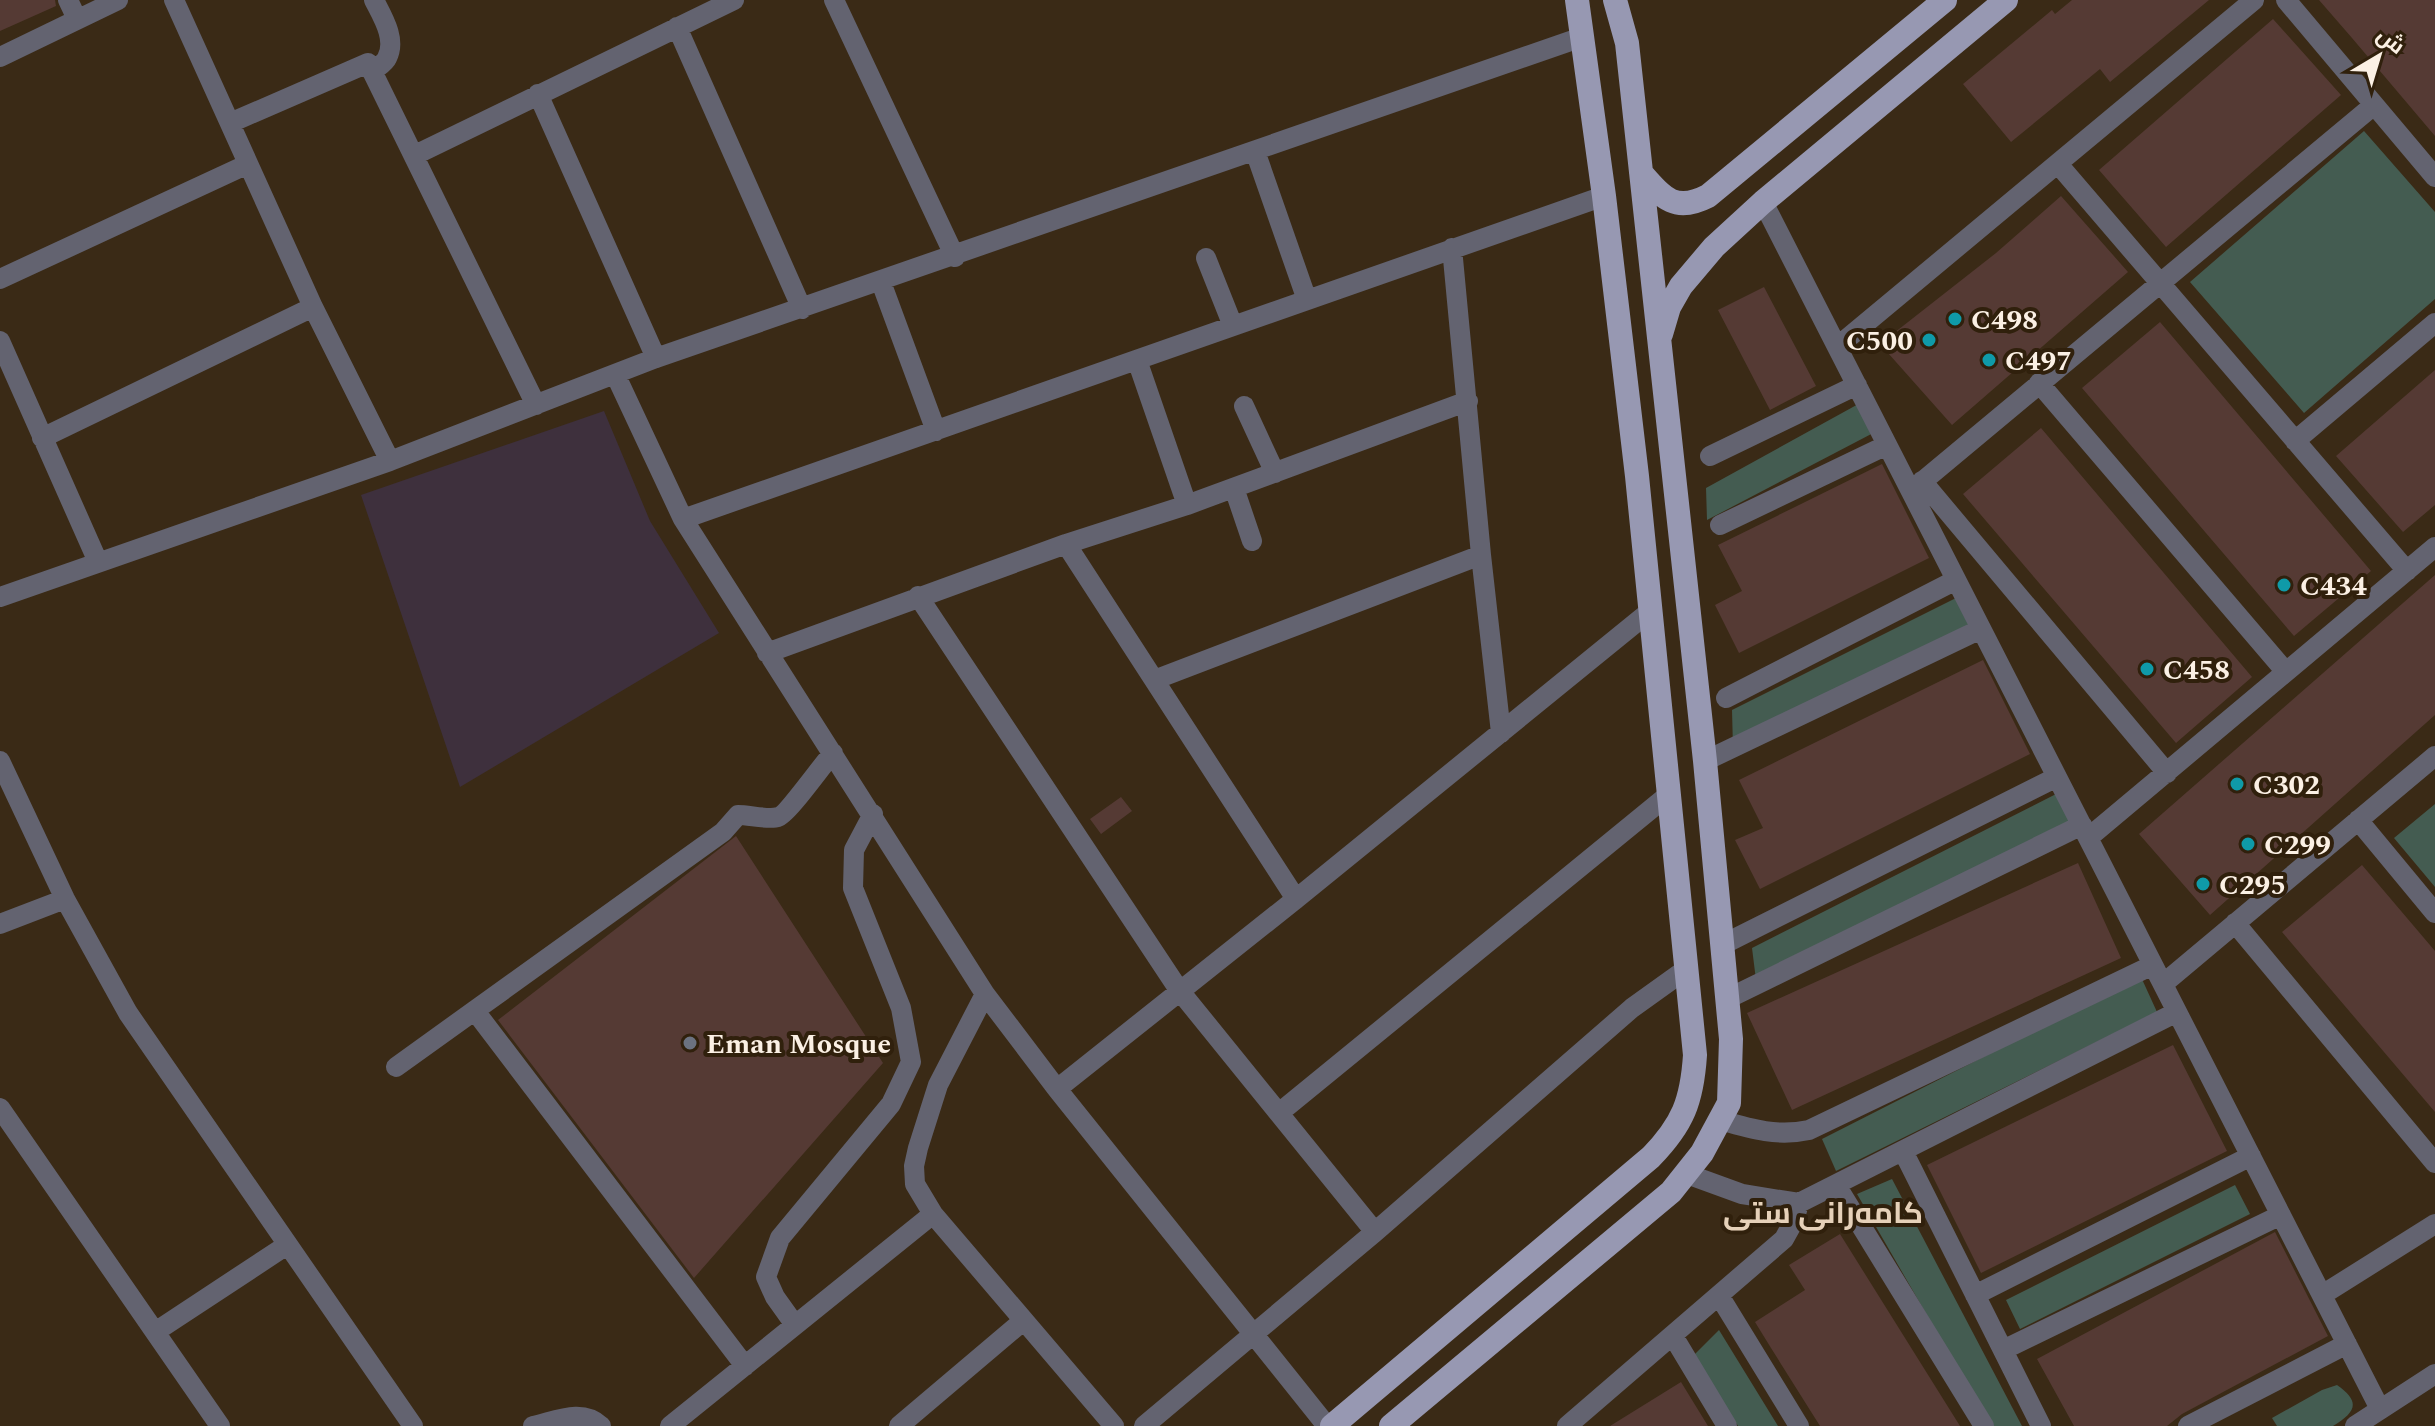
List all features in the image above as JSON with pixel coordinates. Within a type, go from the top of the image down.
[{"type":"main road","points":[[1330,1426],[1627,1180],[1672,1136],[1686,1111],[1693,1083],[1695,1055],[1637,476],[1577,0]]},
{"type":"main road","points":[[1391,1426],[1671,1192],[1702,1153],[1729,1103],[1731,1093],[1727,999],[1705,761],[1627,43],[1615,0]]},
{"type":"main road","points":[[1641,173],[1664,198],[1677,203],[1692,205],[1708,196],[1945,0]]},
{"type":"main road","points":[[1659,352],[1662,326],[1681,286],[1714,247],[1763,202],[2006,0]]},
{"type":"main road","points":[[1637,476],[1672,470]]},
{"type":"street","points":[[68,0],[77,19]]},
{"type":"street","points":[[0,57],[118,0]]},
{"type":"street","points":[[174,0],[313,307],[390,461]]},
{"type":"street","points":[[372,72],[387,58],[389,46],[389,31],[374,0]]},
{"type":"street","points":[[415,155],[734,0]]},
{"type":"street","points":[[834,0],[955,257]]},
{"type":"street","points":[[1837,347],[2254,0]]},
{"type":"street","points":[[2286,0],[2435,177]]},
{"type":"street","points":[[677,27],[802,309]]},
{"type":"street","points":[[0,597],[390,461],[656,358],[955,257],[1582,37]]},
{"type":"street","points":[[230,123],[368,63],[536,405]]},
{"type":"street","points":[[538,94],[656,358]]},
{"type":"street","points":[[1916,486],[2374,105]]},
{"type":"street","points":[[1255,151],[1307,300]]},
{"type":"street","points":[[0,279],[248,164]]},
{"type":"street","points":[[2058,164],[2407,571]]},
{"type":"street","points":[[683,519],[1604,196]]},
{"type":"street","points":[[1763,202],[1887,445],[1916,486],[2167,773]]},
{"type":"street","points":[[1452,248],[1501,733]]},
{"type":"street","points":[[1206,258],[1233,326]]},
{"type":"street","points":[[881,282],[936,431]]},
{"type":"street","points":[[42,438],[313,307]]},
{"type":"street","points":[[2295,441],[2435,323]]},
{"type":"street","points":[[0,341],[98,562]]},
{"type":"street","points":[[1137,360],[1187,505]]},
{"type":"street","points":[[616,376],[683,519],[985,994],[1057,1089],[1330,1426]]},
{"type":"street","points":[[2039,383],[2286,672]]},
{"type":"street","points":[[1710,456],[1857,385]]},
{"type":"street","points":[[767,653],[918,596],[1187,505],[1468,401]]},
{"type":"street","points":[[1244,406],[1275,473]]},
{"type":"street","points":[[1720,525],[1887,445]]},
{"type":"street","points":[[1916,486],[1956,580],[2380,1409]]},
{"type":"street","points":[[1234,488],[1252,541]]},
{"type":"street","points":[[1066,544],[1296,899]]},
{"type":"street","points":[[1727,999],[2085,832],[2167,773],[2435,547]]},
{"type":"street","points":[[1154,680],[1481,555]]},
{"type":"street","points":[[1726,698],[1956,580]]},
{"type":"street","points":[[918,596],[1179,990],[1375,1232]]},
{"type":"street","points":[[1057,1089],[1649,612]]},
{"type":"street","points":[[1705,761],[1981,629]]},
{"type":"street","points":[[396,1067],[723,832],[738,815],[774,819],[786,814],[833,753]]},
{"type":"street","points":[[2163,984],[2435,756]]},
{"type":"street","points":[[1,766],[65,899],[128,1013],[413,1426]]},
{"type":"street","points":[[1722,945],[2057,777]]},
{"type":"street","points":[[1279,1113],[1667,796]]},
{"type":"street","points":[[795,1325],[775,1297],[766,1277],[780,1238],[891,1104],[911,1062],[901,1008],[853,888],[854,850],[873,814]]},
{"type":"street","points":[[2358,820],[2435,913]]},
{"type":"street","points":[[0,924],[65,899]]},
{"type":"street","points":[[2235,923],[2435,1163]]},
{"type":"street","points":[[1720,1120],[1788,1135],[1809,1130],[2153,965]]},
{"type":"street","points":[[1144,1426],[1375,1232],[1632,1008],[1685,970]]},
{"type":"street","points":[[985,994],[938,1085],[918,1148],[915,1184],[933,1214],[1114,1426]]},
{"type":"street","points":[[475,1011],[745,1366]]},
{"type":"street","points":[[1687,1174],[1742,1194],[1799,1203],[2177,1012]]},
{"type":"street","points":[[0,1108],[220,1426]]},
{"type":"street","points":[[1903,1151],[2041,1426]]},
{"type":"street","points":[[1975,1295],[2251,1156]]},
{"type":"street","points":[[1836,1185],[1984,1426]]},
{"type":"street","points":[[1567,1426],[1784,1239],[1799,1203]]},
{"type":"street","points":[[670,1426],[933,1214]]},
{"type":"street","points":[[2003,1350],[2281,1215]]},
{"type":"street","points":[[2322,1295],[2435,1224]]},
{"type":"street","points":[[155,1332],[287,1245]]},
{"type":"street","points":[[1720,1297],[1799,1426]]},
{"type":"street","points":[[899,1426],[1023,1321]]},
{"type":"street","points":[[1673,1336],[1727,1426]]},
{"type":"street","points":[[2188,1426],[2347,1344]]},
{"type":"street","points":[[2355,1426],[2435,1374]]},
{"type":"street","points":[[533,1426],[579,1416],[590,1417],[601,1426]]},
{"type":"shaded area","points":[[604,411],[650,521],[719,633],[460,787],[361,495]]},
{"type":"green space","points":[[2364,131],[2435,212],[2435,299],[2304,413],[2190,282]]},
{"type":"green space","points":[[1862,402],[1877,431],[1707,520],[1706,488]]},
{"type":"green space","points":[[1962,595],[1976,624],[1733,748],[1732,710]]},
{"type":"green space","points":[[2060,792],[2074,820],[1756,980],[1752,948]]},
{"type":"green space","points":[[2435,804],[2435,887],[2394,838]]},
{"type":"green space","points":[[2141,977],[2157,1012],[1836,1171],[1822,1139]]},
{"type":"green space","points":[[1892,1179],[2022,1426],[1991,1426],[1857,1194]]},
{"type":"green space","points":[[2235,1185],[2250,1214],[2020,1329],[2006,1300]]},
{"type":"green space","points":[[1719,1330],[1778,1426],[1738,1426],[1694,1355]]},
{"type":"green space","points":[[2337,1385],[2350,1397],[2353,1407],[2333,1426],[2277,1426],[2272,1418],[2322,1390]]},
{"type":"building","points":[[0,0],[55,0],[56,6],[0,31]]},
{"type":"building","points":[[2072,0],[2209,0],[2110,82],[2100,69],[2011,142],[1963,84],[2052,10],[2055,14]]},
{"type":"building","points":[[2319,0],[2435,0],[2435,136],[2352,38]]},
{"type":"building","points":[[2273,19],[2341,95],[2166,247],[2099,170]]},
{"type":"building","points":[[2061,196],[2128,272],[1952,425],[1880,344],[1996,253]]},
{"type":"building","points":[[1764,287],[1816,386],[1770,410],[1718,310]]},
{"type":"building","points":[[2160,322],[2371,571],[2294,636],[2082,388]]},
{"type":"building","points":[[2435,370],[2435,505],[2403,532],[2336,456]]},
{"type":"building","points":[[2041,428],[2252,677],[2176,743],[1963,494]]},
{"type":"building","points":[[1882,464],[1929,558],[1739,653],[1715,605],[1742,591],[1718,545]]},
{"type":"building","points":[[2435,575],[2435,715],[2210,915],[2139,834]]},
{"type":"building","points":[[1983,660],[2030,754],[1760,889],[1735,840],[1763,828],[1739,780]]},
{"type":"building","points":[[1121,797],[1132,811],[1101,834],[1090,819]]},
{"type":"building","name":"Eman Mosque","points":[[736,836],[883,1063],[694,1278],[498,1020]]},
{"type":"building","points":[[2078,863],[2121,958],[1792,1110],[1747,1013]]},
{"type":"building","points":[[2362,865],[2435,951],[2435,1112],[2282,932]]},
{"type":"building","points":[[2173,1045],[2227,1151],[1981,1273],[1927,1165]]},
{"type":"building","points":[[2275,1232],[2328,1336],[2182,1414],[2167,1426],[2074,1426],[2037,1359]]},
{"type":"building","points":[[1840,1234],[1960,1426],[1820,1426],[1771,1348],[1755,1322],[1805,1290],[1789,1265]]},
{"type":"building","points":[[1681,1382],[1708,1426],[1610,1426]]},
{"type":"place","name":"C498","points":[[1955,319]]},
{"type":"place","name":"C500","points":[[1929,340]]},
{"type":"place","name":"C497","points":[[1989,360]]},
{"type":"place","name":"C434","points":[[2284,585]]},
{"type":"place","name":"C458","points":[[2147,669]]},
{"type":"place","name":"C302","points":[[2237,784]]},
{"type":"place","name":"C299","points":[[2248,844]]},
{"type":"place","name":"C295","points":[[2203,884]]},
{"type":"place","name":"Eman Mosque","points":[[690,1043]]},
{"type":"district","name":"كامه‌رانی ستی","points":[[1823,1213]]}]
